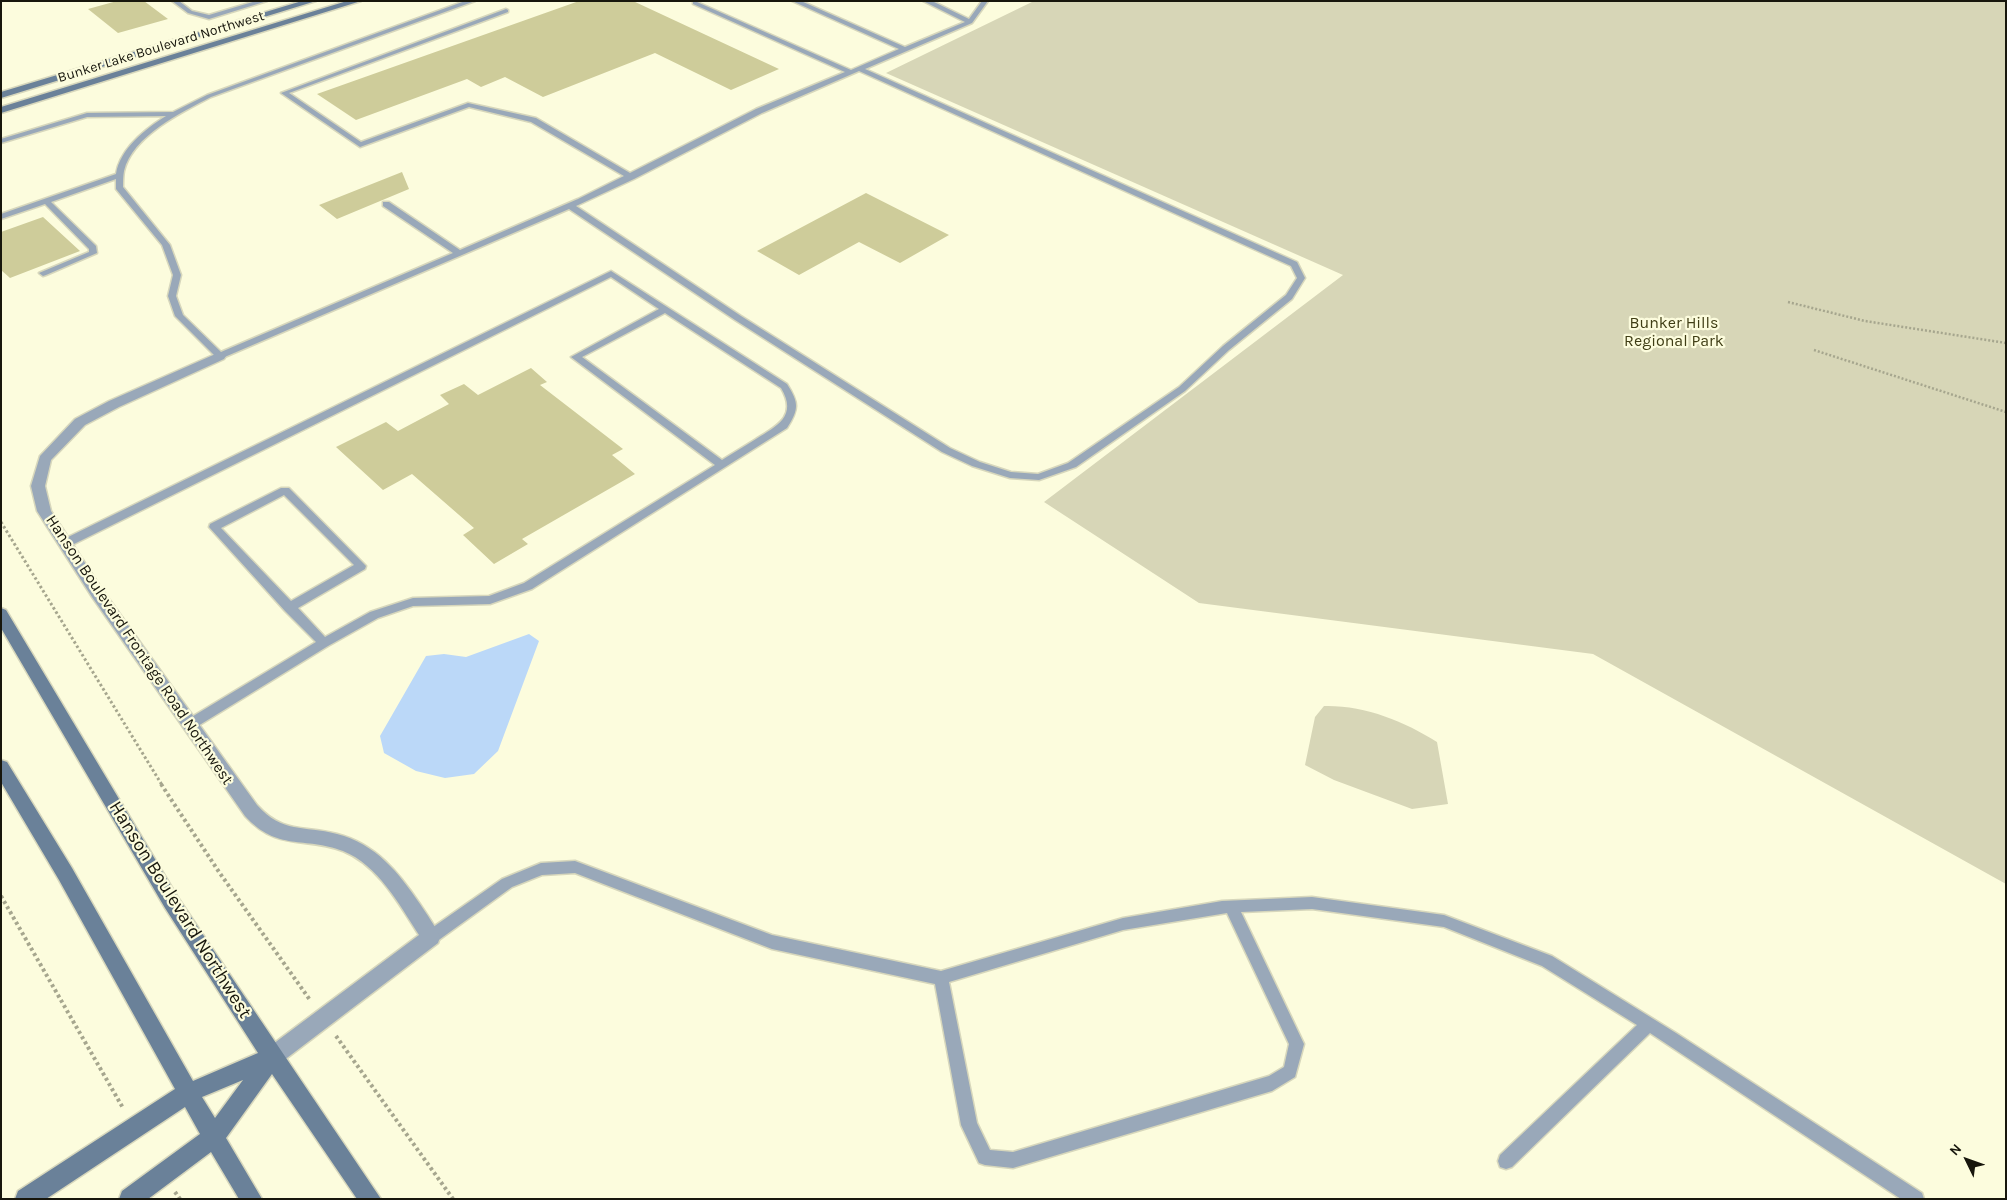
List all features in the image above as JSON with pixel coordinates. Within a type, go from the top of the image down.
[{"type":"main road","name":"Bunker Lake Boulevard Northwest","points":[[1,95],[312,1]]},
{"type":"main road","name":"Bunker Lake Boulevard Northwest","points":[[1,110],[357,1]]},
{"type":"main road","name":"Hanson Boulevard Northwest","points":[[1,614],[171,902],[272,1057],[370,1199]]},
{"type":"main road","points":[[2,770],[43,833],[213,1138],[251,1199]]},
{"type":"main road","points":[[26,1199],[188,1093],[272,1057]]},
{"type":"main road","points":[[130,1199],[213,1138],[272,1057]]},
{"type":"street","name":"Hanson Boulevard Frontage Road Northwest","points":[[220,356],[114,404],[80,422],[45,459],[38,486],[44,511],[97,593],[254,815],[278,831],[321,838],[357,849],[377,864],[431,937]]},
{"type":"street","points":[[272,1057],[431,937]]},
{"type":"lane","points":[[175,1],[190,12],[209,17],[264,1]]},
{"type":"lane","points":[[472,1],[209,96],[171,114],[146,134],[129,155],[117,176],[119,187],[166,245],[177,276],[172,296],[179,316],[220,356],[570,206],[738,121],[970,22],[985,1]]},
{"type":"lane","points":[[795,1],[904,49]]},
{"type":"lane","points":[[926,1],[970,22]]},
{"type":"lane","points":[[570,206],[738,318],[946,450],[976,464],[1010,475],[1039,477],[1072,465],[1182,389],[1226,348],[1289,297],[1301,278],[1294,264],[856,71],[696,3]]},
{"type":"lane","points":[[506,11],[284,93],[360,145],[468,105],[533,120],[630,177]]},
{"type":"lane","points":[[1,141],[88,115],[171,114]]},
{"type":"lane","points":[[1,216],[117,176]]},
{"type":"lane","points":[[43,273],[93,252],[93,248],[46,201]]},
{"type":"lane","points":[[386,204],[460,254]]},
{"type":"lane","points":[[66,543],[611,274],[784,386],[792,398],[792,411],[784,426],[528,586],[490,600],[413,602],[374,615],[189,725]]},
{"type":"lane","points":[[666,309],[576,357],[722,465]]},
{"type":"lane","points":[[289,608],[361,566],[285,490],[214,527],[289,608],[324,643]]},
{"type":"lane","points":[[431,937],[506,883],[541,869],[575,867],[772,942],[941,978],[1123,924],[1231,907],[1312,903],[1444,921],[1547,961],[1649,1024],[1916,1199]]},
{"type":"lane","points":[[941,978],[969,1125],[985,1157],[1013,1160],[1272,1083],[1290,1072],[1297,1044],[1231,907]]},
{"type":"lane","points":[[1506,1161],[1649,1024]]},
{"type":"path","points":[[1788,302],[1865,321],[2006,342]]},
{"type":"path","points":[[1814,350],[2006,412]]},
{"type":"path","points":[[1,522],[143,758],[219,872],[308,998]]},
{"type":"path","points":[[1,896],[135,1127]]},
{"type":"path","points":[[342,1045],[453,1199]]},
{"type":"path","points":[[164,1175],[180,1199]]},
{"type":"green space","name":"Bunker Hills Regional Park","points":[[1034,1],[2006,1],[2006,884],[1593,654],[1199,603],[1044,502],[1343,275],[886,73]]},
{"type":"green space","points":[[1324,706],[1339,706],[1369,711],[1411,727],[1437,742],[1448,804],[1412,809],[1334,780],[1305,765],[1315,717]]},
{"type":"water","points":[[529,634],[539,641],[498,751],[474,774],[445,778],[416,771],[384,753],[380,736],[426,656],[444,654],[466,657]]},
{"type":"building","points":[[117,1],[144,1],[168,19],[118,33],[88,9]]},
{"type":"building","points":[[579,1],[633,1],[779,69],[731,90],[655,53],[543,97],[505,77],[481,87],[467,79],[356,120],[317,94]]},
{"type":"building","points":[[402,172],[409,189],[337,219],[319,205]]},
{"type":"building","points":[[866,193],[949,235],[900,263],[859,242],[799,275],[757,251]]},
{"type":"building","points":[[43,217],[80,251],[10,278],[1,270],[1,232]]},
{"type":"building","points":[[531,368],[547,382],[540,385],[623,449],[612,455],[635,474],[522,539],[528,544],[494,564],[463,535],[474,528],[412,474],[383,490],[336,447],[386,422],[398,431],[449,404],[440,395],[464,384],[478,395]]}]
